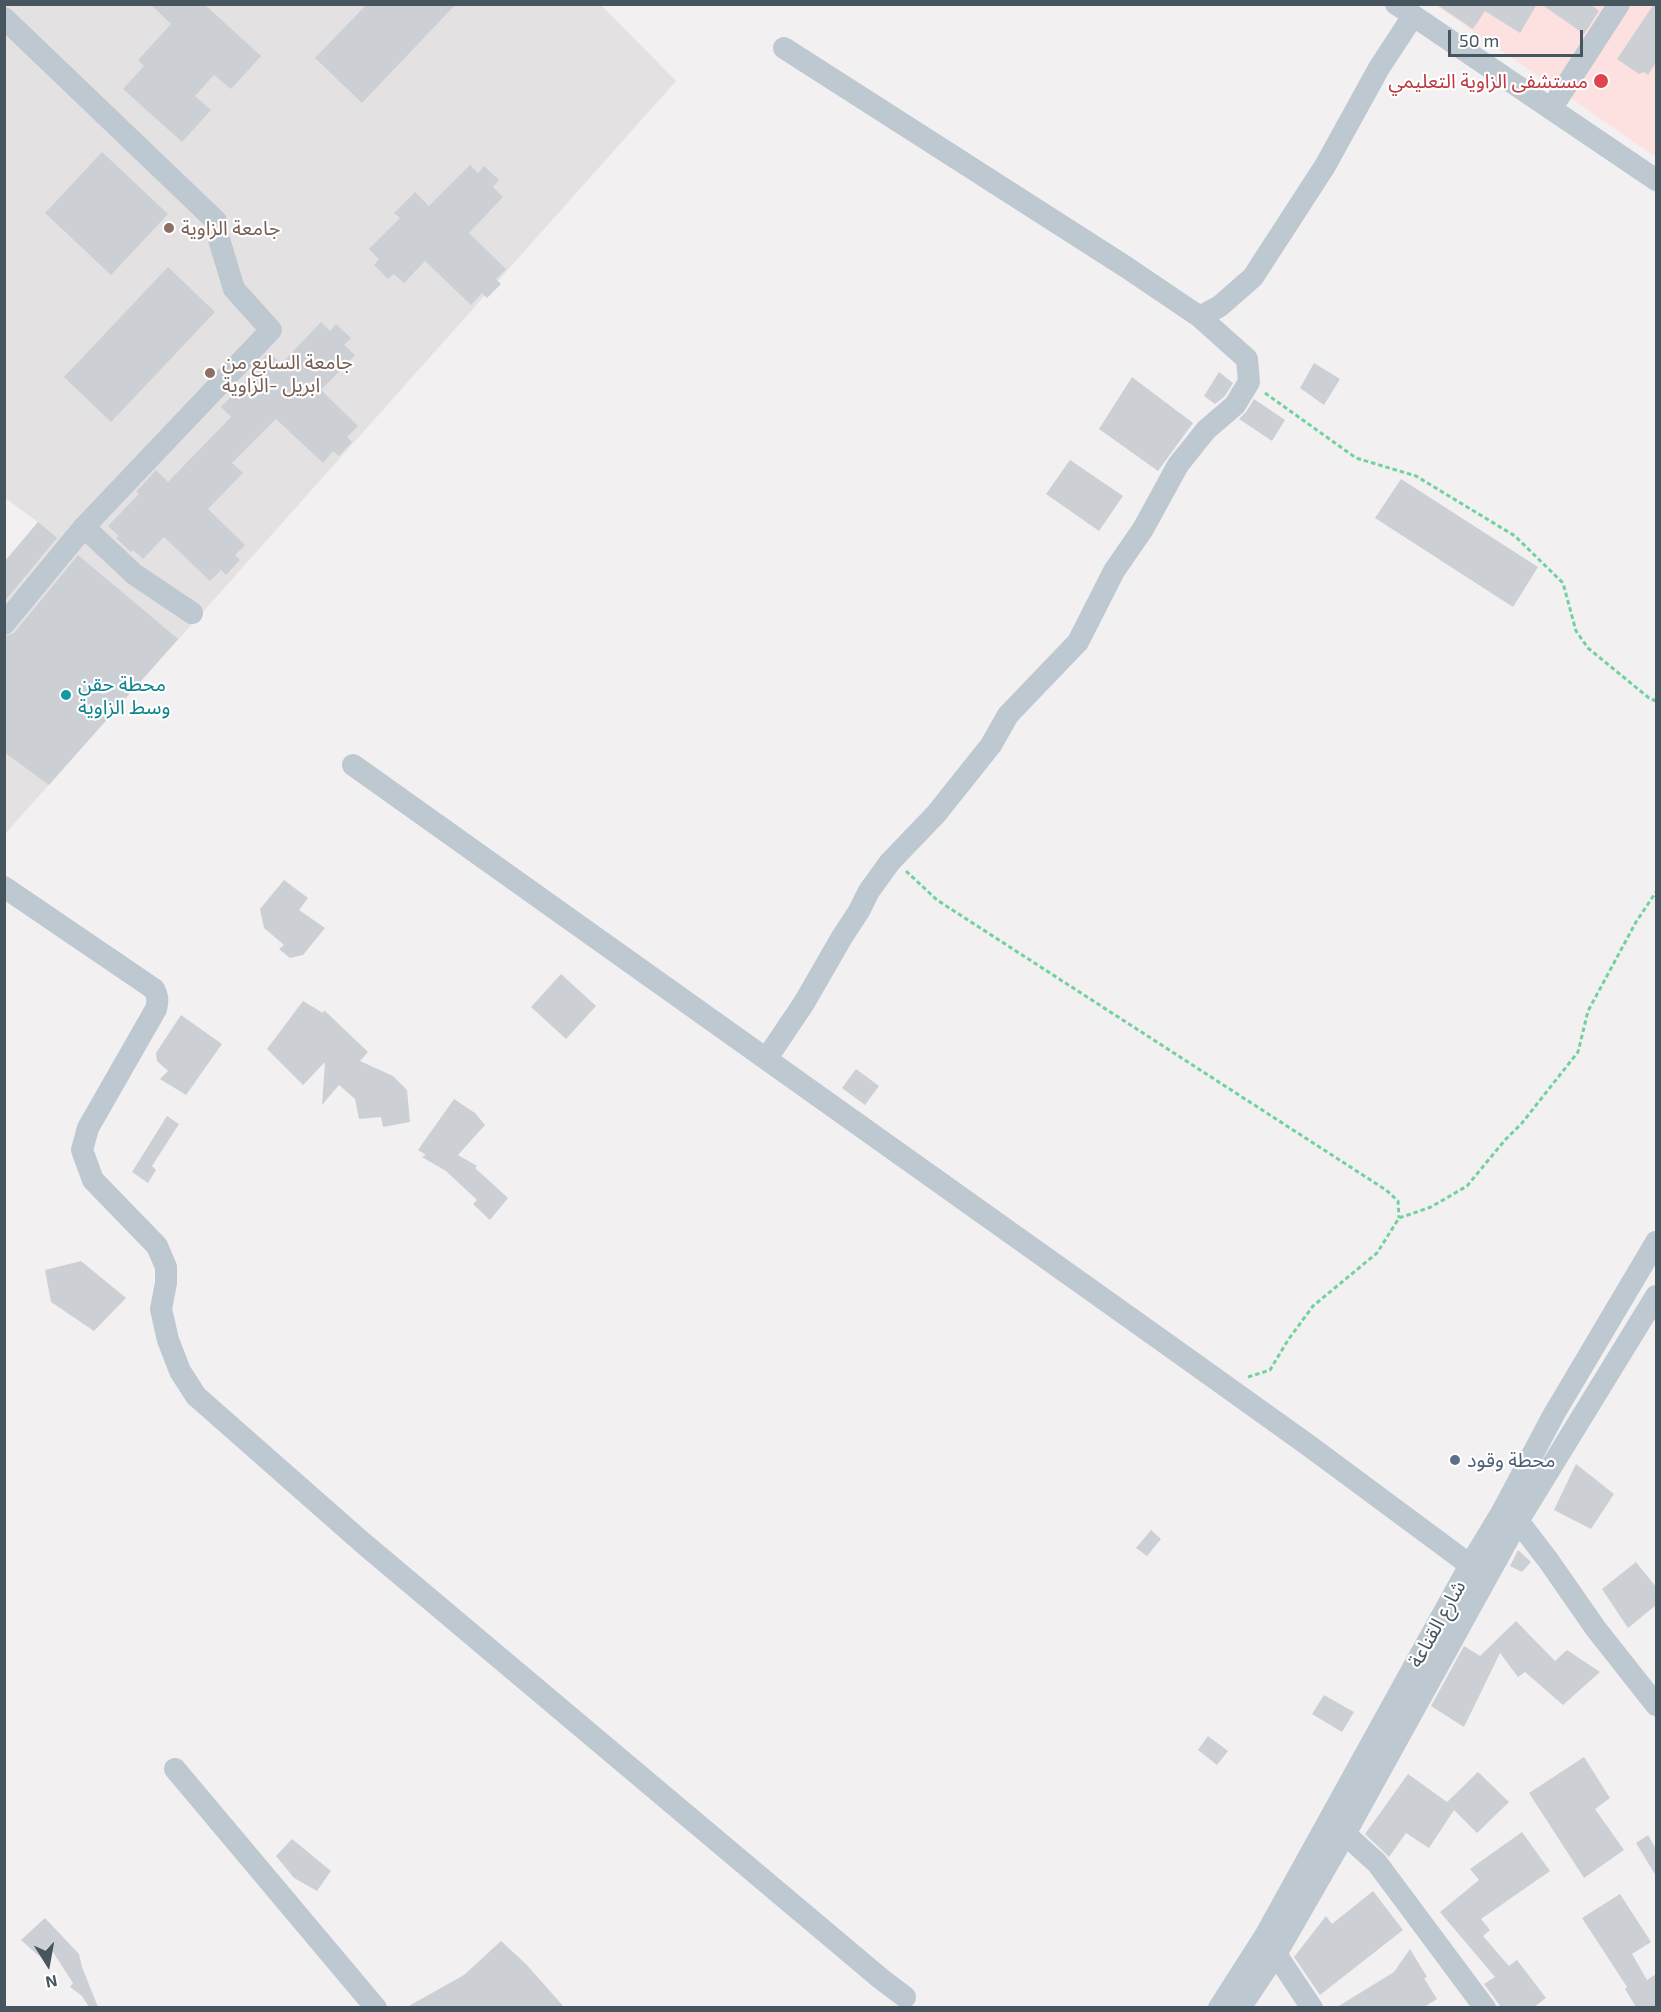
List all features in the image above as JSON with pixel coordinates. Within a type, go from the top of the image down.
[{"type":"street","points":[[1551,109],[1619,4]]},
{"type":"street","points":[[1200,317],[1220,306],[1253,277],[1325,166],[1379,69],[1404,10],[1656,180]]},
{"type":"street","points":[[4,18],[216,221],[218,236],[234,289],[272,330],[84,527],[4,624]]},
{"type":"street","points":[[767,1058],[804,1003],[869,891],[896,856],[936,814],[991,745],[1008,715],[1078,642],[1114,571],[1143,529],[1178,465],[1206,430],[1235,405],[1249,382],[1247,359],[1200,317],[1126,267],[784,48]]},
{"type":"street","points":[[84,527],[134,574],[192,613]]},
{"type":"street","points":[[353,765],[1299,1438],[1470,1565]]},
{"type":"street","points":[[4,887],[154,989],[157,994],[156,1009],[87,1128],[82,1150],[93,1180],[157,1246],[166,1267],[166,1283],[161,1309],[168,1340],[180,1371],[195,1396],[363,1543],[905,1997]]},
{"type":"street","name":"شارع القناعة","points":[[1219,2007],[1265,1936],[1470,1565],[1502,1512],[1554,1414],[1656,1242]]},
{"type":"street","name":"شارع القناعة","points":[[1240,2007],[1276,1954],[1345,1834],[1518,1521],[1656,1296]]},
{"type":"street","points":[[1518,1521],[1596,1629],[1656,1705]]},
{"type":"street","points":[[174,1769],[376,2007]]},
{"type":"street","points":[[1345,1834],[1377,1863],[1485,2007]]},
{"type":"street","points":[[1276,1954],[1312,2007]]},
{"type":"path","points":[[1249,382],[1356,458],[1416,476],[1515,536],[1563,583],[1576,631],[1588,648],[1649,698],[1656,701]]},
{"type":"path","points":[[896,856],[909,874],[937,900],[1386,1190],[1398,1201],[1399,1218],[1377,1253],[1313,1306],[1270,1370],[1248,1378],[1239,1373]]},
{"type":"path","points":[[1399,1218],[1431,1208],[1467,1186],[1522,1123],[1578,1052],[1588,1011],[1636,922],[1656,892]]},
{"type":"shaded area","name":"جامعة السابع من ابريل -الزاوية","points":[[5,5],[601,5],[676,81],[5,834],[5,562],[38,522],[5,498]]},
{"type":"shaded area","name":"مستشفى الزاوية التعليمي","points":[[1435,5],[1656,5],[1656,157]]},
{"type":"building","points":[[150,4],[204,4],[261,56],[231,89],[214,75],[195,96],[211,110],[182,142],[123,89],[144,66],[138,60],[171,24]]},
{"type":"building","points":[[367,4],[456,4],[362,103],[315,58]]},
{"type":"building","points":[[1436,4],[1537,4],[1520,33],[1485,11],[1473,29]]},
{"type":"building","points":[[1541,4],[1590,4],[1599,11],[1584,34]]},
{"type":"building","points":[[1656,4],[1656,62],[1648,75],[1644,72],[1639,74],[1617,59]]},
{"type":"building","points":[[102,152],[168,214],[111,275],[45,213]]},
{"type":"building","points":[[470,165],[478,173],[484,166],[499,180],[493,187],[503,197],[469,233],[506,269],[496,279],[501,284],[487,298],[482,293],[471,305],[425,261],[404,283],[394,274],[388,279],[374,265],[379,259],[369,249],[400,218],[394,213],[415,192],[429,206]]},
{"type":"building","points":[[168,267],[215,312],[111,422],[64,377]]},
{"type":"building","points":[[321,322],[330,331],[336,324],[351,338],[344,345],[355,355],[321,390],[358,426],[347,437],[352,442],[339,456],[333,451],[323,463],[276,419],[232,463],[243,473],[208,509],[245,545],[235,555],[240,560],[226,575],[221,570],[210,581],[164,537],[143,559],[133,550],[131,552],[116,538],[119,536],[108,526],[139,494],[136,492],[156,470],[168,482],[231,417],[221,407],[251,376],[248,373],[269,352],[281,364]]},
{"type":"building","points":[[1314,363],[1340,379],[1324,405],[1300,388]]},
{"type":"building","points":[[1219,372],[1233,383],[1225,396],[1215,404],[1204,396]]},
{"type":"building","points":[[1132,377],[1193,423],[1158,471],[1099,429]]},
{"type":"building","points":[[1254,399],[1285,420],[1272,441],[1239,419]]},
{"type":"building","points":[[1070,460],[1123,496],[1099,531],[1046,494]]},
{"type":"building","points":[[1401,479],[1538,567],[1513,607],[1375,518]]},
{"type":"building","points":[[38,522],[57,538],[4,602],[4,562]]},
{"type":"building","name":"محطة حقن وسط الزاوية","points":[[78,555],[178,639],[49,785],[4,752],[4,637],[14,633]]},
{"type":"building","points":[[284,880],[308,898],[299,910],[325,928],[303,955],[290,958],[279,949],[284,945],[264,928],[260,909]]},
{"type":"building","points":[[561,974],[596,1006],[566,1039],[531,1007]]},
{"type":"building","points":[[303,1001],[323,1013],[324,1010],[368,1052],[360,1061],[393,1076],[407,1090],[410,1122],[383,1127],[381,1117],[359,1119],[355,1099],[339,1085],[322,1105],[325,1062],[303,1085],[267,1049]]},
{"type":"building","points":[[181,1015],[222,1044],[186,1095],[160,1079],[168,1071],[157,1061],[156,1053]]},
{"type":"building","points":[[856,1069],[879,1086],[865,1105],[842,1088]]},
{"type":"building","points":[[454,1099],[475,1113],[485,1125],[458,1155],[477,1166],[475,1168],[508,1198],[490,1220],[473,1204],[477,1200],[446,1171],[422,1157],[426,1155],[418,1150]]},
{"type":"building","points":[[167,1116],[179,1124],[152,1166],[156,1170],[148,1183],[132,1172]]},
{"type":"building","points":[[81,1261],[126,1298],[94,1331],[51,1302],[45,1270]]},
{"type":"building","points":[[1576,1464],[1614,1494],[1591,1529],[1554,1510]]},
{"type":"building","points":[[1151,1530],[1161,1539],[1147,1556],[1136,1548]]},
{"type":"building","points":[[1518,1550],[1531,1562],[1522,1572],[1510,1566]]},
{"type":"building","points":[[1636,1562],[1656,1587],[1656,1605],[1628,1628],[1602,1589]]},
{"type":"building","points":[[1516,1621],[1555,1661],[1567,1650],[1600,1672],[1563,1705],[1525,1672],[1518,1677],[1500,1653],[1464,1727],[1431,1706],[1464,1646],[1480,1656]]},
{"type":"building","points":[[1324,1695],[1354,1712],[1342,1732],[1312,1714]]},
{"type":"building","points":[[1208,1736],[1228,1751],[1217,1765],[1198,1750]]},
{"type":"building","points":[[1584,1757],[1610,1798],[1595,1809],[1624,1850],[1584,1878],[1529,1793]]},
{"type":"building","points":[[1478,1772],[1509,1802],[1477,1833],[1454,1810],[1429,1848],[1406,1833],[1389,1857],[1365,1834],[1408,1774],[1447,1802]]},
{"type":"building","points":[[1522,1832],[1550,1871],[1481,1919],[1490,1930],[1483,1936],[1509,1966],[1517,1960],[1546,1998],[1534,2007],[1501,2007],[1484,1984],[1495,1977],[1440,1912],[1479,1880],[1470,1869]]},
{"type":"building","points":[[1648,1835],[1656,1849],[1656,1876],[1636,1843]]},
{"type":"building","points":[[292,1839],[331,1871],[317,1891],[294,1878],[276,1856]]},
{"type":"building","points":[[1373,1891],[1403,1930],[1320,1995],[1294,1957],[1326,1916],[1332,1924]]},
{"type":"building","points":[[1620,1894],[1651,1942],[1632,1954],[1647,1980],[1656,1974],[1656,2007],[1636,2007],[1625,1989],[1627,1987],[1582,1918]]},
{"type":"building","points":[[45,1918],[79,1954],[98,2007],[89,2007],[82,1996],[70,1987],[73,1983],[49,1946],[39,1956],[21,1940]]},
{"type":"building","points":[[501,1941],[526,1964],[564,2007],[407,2007],[464,1975]]},
{"type":"building","points":[[1410,1949],[1437,1999],[1424,2007],[1337,2007],[1394,1972]]},
{"type":"place","name":"مستشفى الزاوية التعليمي","points":[[1601,81]]},
{"type":"place","name":"جامعة الزاوية","points":[[169,228]]},
{"type":"place","name":"جامعة السابع من ابريل -الزاوية","points":[[210,373]]},
{"type":"place","name":"محطة حقن وسط الزاوية","points":[[66,695]]},
{"type":"place","name":"محطة وقود","points":[[1455,1460]]}]
